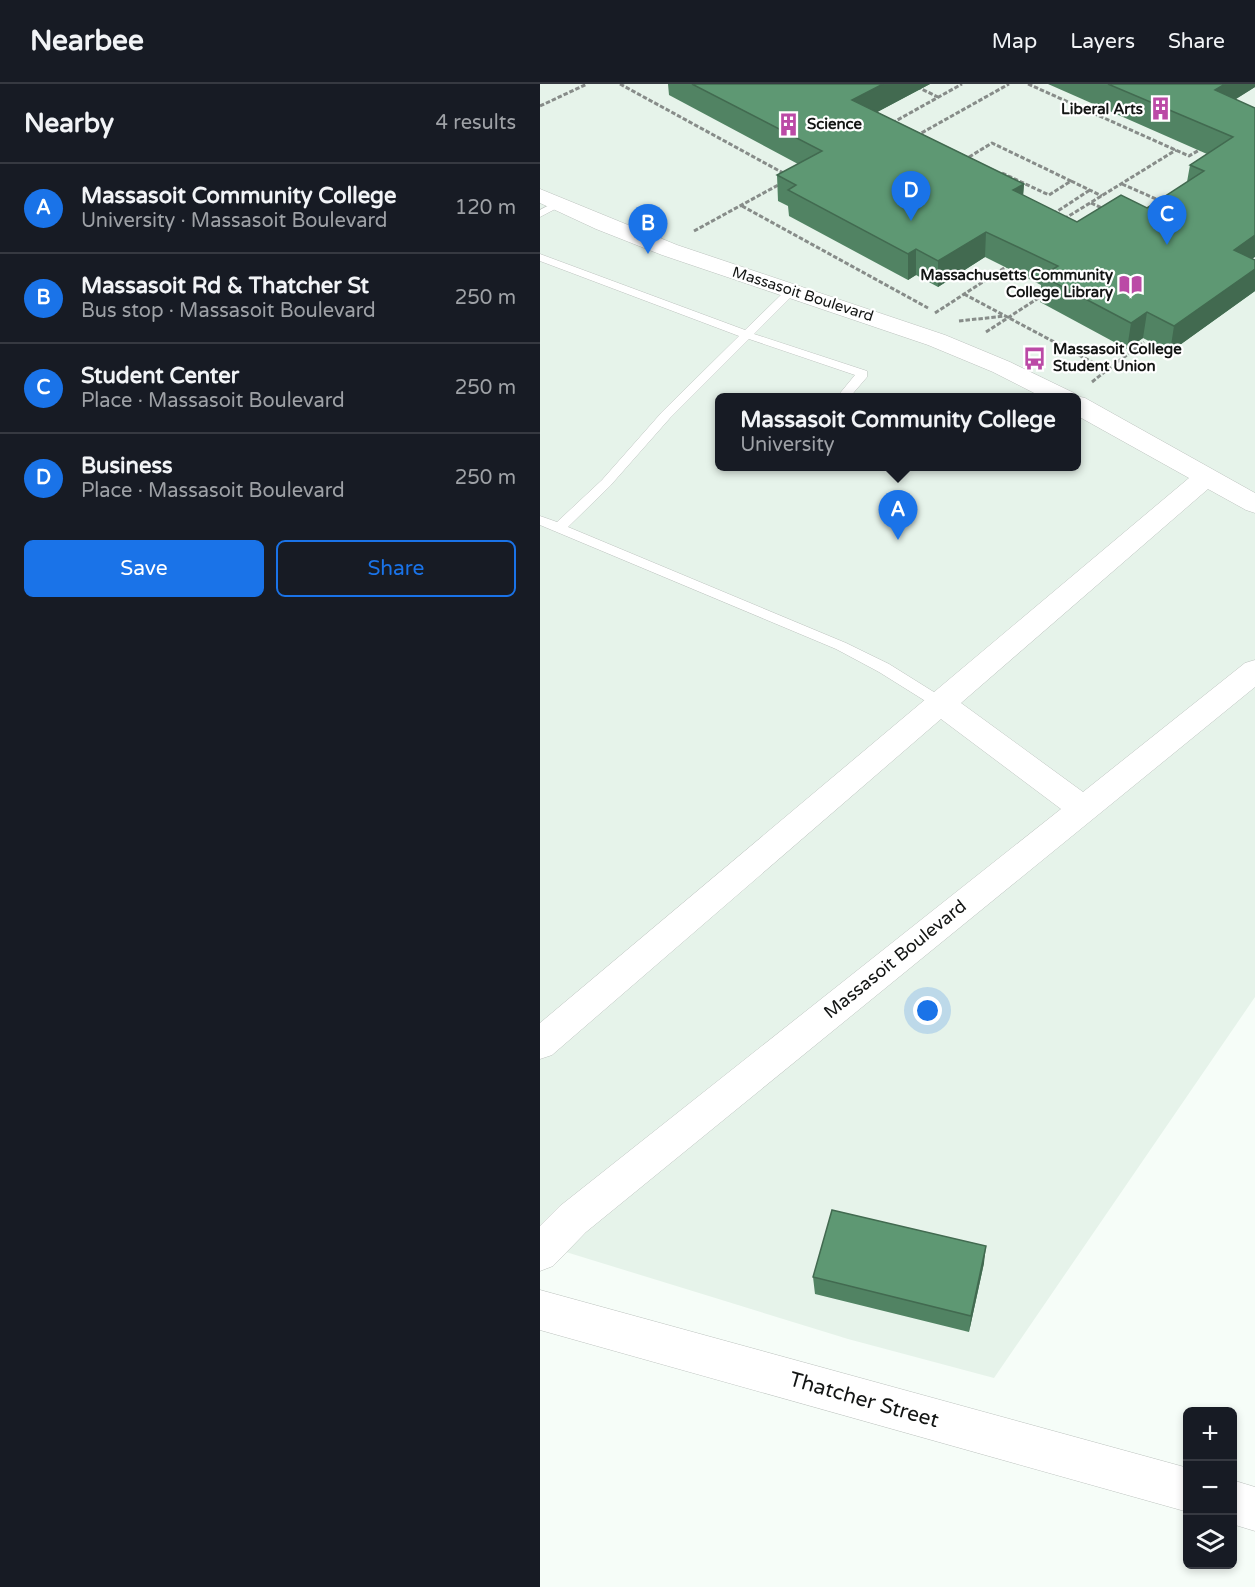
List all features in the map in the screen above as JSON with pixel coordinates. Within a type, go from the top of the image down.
[{"type":"street","name":"Massasoit Boulevard","points":[[546,204],[658,246],[911,330],[987,359],[1055,393]]},
{"type":"street","points":[[1083,394],[1206,477],[1255,504]]},
{"type":"street","points":[[540,1044],[1206,477]]},
{"type":"street","name":"Massasoit Boulevard","points":[[540,1253],[573,1219],[1255,671]]},
{"type":"street","points":[[940,703],[1083,808]]},
{"type":"street","name":"Thatcher Street","points":[[540,1310],[1183,1489]]},
{"type":"street","points":[[1237,1503],[1255,1509]]},
{"type":"lane","points":[[540,257],[747,335],[863,374],[846,393]]},
{"type":"lane","points":[[559,528],[606,483],[666,415],[791,291]]},
{"type":"lane","points":[[540,520],[841,646],[884,668],[940,703]]},
{"type":"path","points":[[540,106],[587,84]]},
{"type":"path","points":[[620,84],[792,178]]},
{"type":"path","points":[[911,84],[938,97]]},
{"type":"path","points":[[890,123],[962,84]]},
{"type":"path","points":[[912,138],[1009,84]]},
{"type":"path","points":[[1028,84],[1189,156],[1208,144]]},
{"type":"path","points":[[920,134],[930,139]]},
{"type":"path","points":[[969,157],[992,143],[1102,196]]},
{"type":"path","points":[[1090,190],[1051,215],[1062,221],[1176,150]]},
{"type":"path","points":[[959,153],[979,162]]},
{"type":"path","points":[[999,172],[1049,195],[1071,181]]},
{"type":"path","points":[[688,235],[782,183]]},
{"type":"path","points":[[1122,183],[1171,205]]},
{"type":"path","points":[[1091,203],[1110,212]]},
{"type":"path","points":[[742,205],[936,312]]},
{"type":"path","points":[[911,330],[1010,265]]},
{"type":"path","points":[[952,322],[1007,317],[1048,292]]},
{"type":"path","points":[[964,294],[1107,370]]},
{"type":"path","points":[[1083,394],[1107,370],[1144,342]]},
{"type":"shaded area","points":[[540,84],[1255,84],[1255,997],[994,1378],[848,1339],[540,1244]]},
{"type":"building","points":[[692,84],[883,84],[852,100],[1024,184],[1013,190],[1077,222],[1121,195],[1147,208],[1204,171],[1190,165],[1233,137],[1108,84],[1225,84],[1215,90],[1255,108],[1255,235],[1234,250],[1255,260],[1255,269],[1174,326],[1147,312],[1131,323],[1042,276],[1058,266],[986,232],[938,261],[916,249],[908,254],[788,190],[796,185],[777,175],[822,151]]},
{"type":"building","points":[[832,1210],[986,1246],[971,1316],[813,1277]]},
{"type":"place","name":"Liberal Arts","points":[[1161,109]]},
{"type":"place","name":"Science","points":[[789,124]]},
{"type":"place","name":"Business","points":[[911,221]]},
{"type":"place","name":"Student Center","points":[[1167,245]]},
{"type":"place","name":"Massasoit Rd & Thatcher St","points":[[648,254]]},
{"type":"place","name":"Massachusetts Community College Library","points":[[1131,284]]},
{"type":"place","name":"Massasoit College Student Union","points":[[1035,358]]},
{"type":"place","name":"Massasoit Community College","points":[[898,540]]}]
